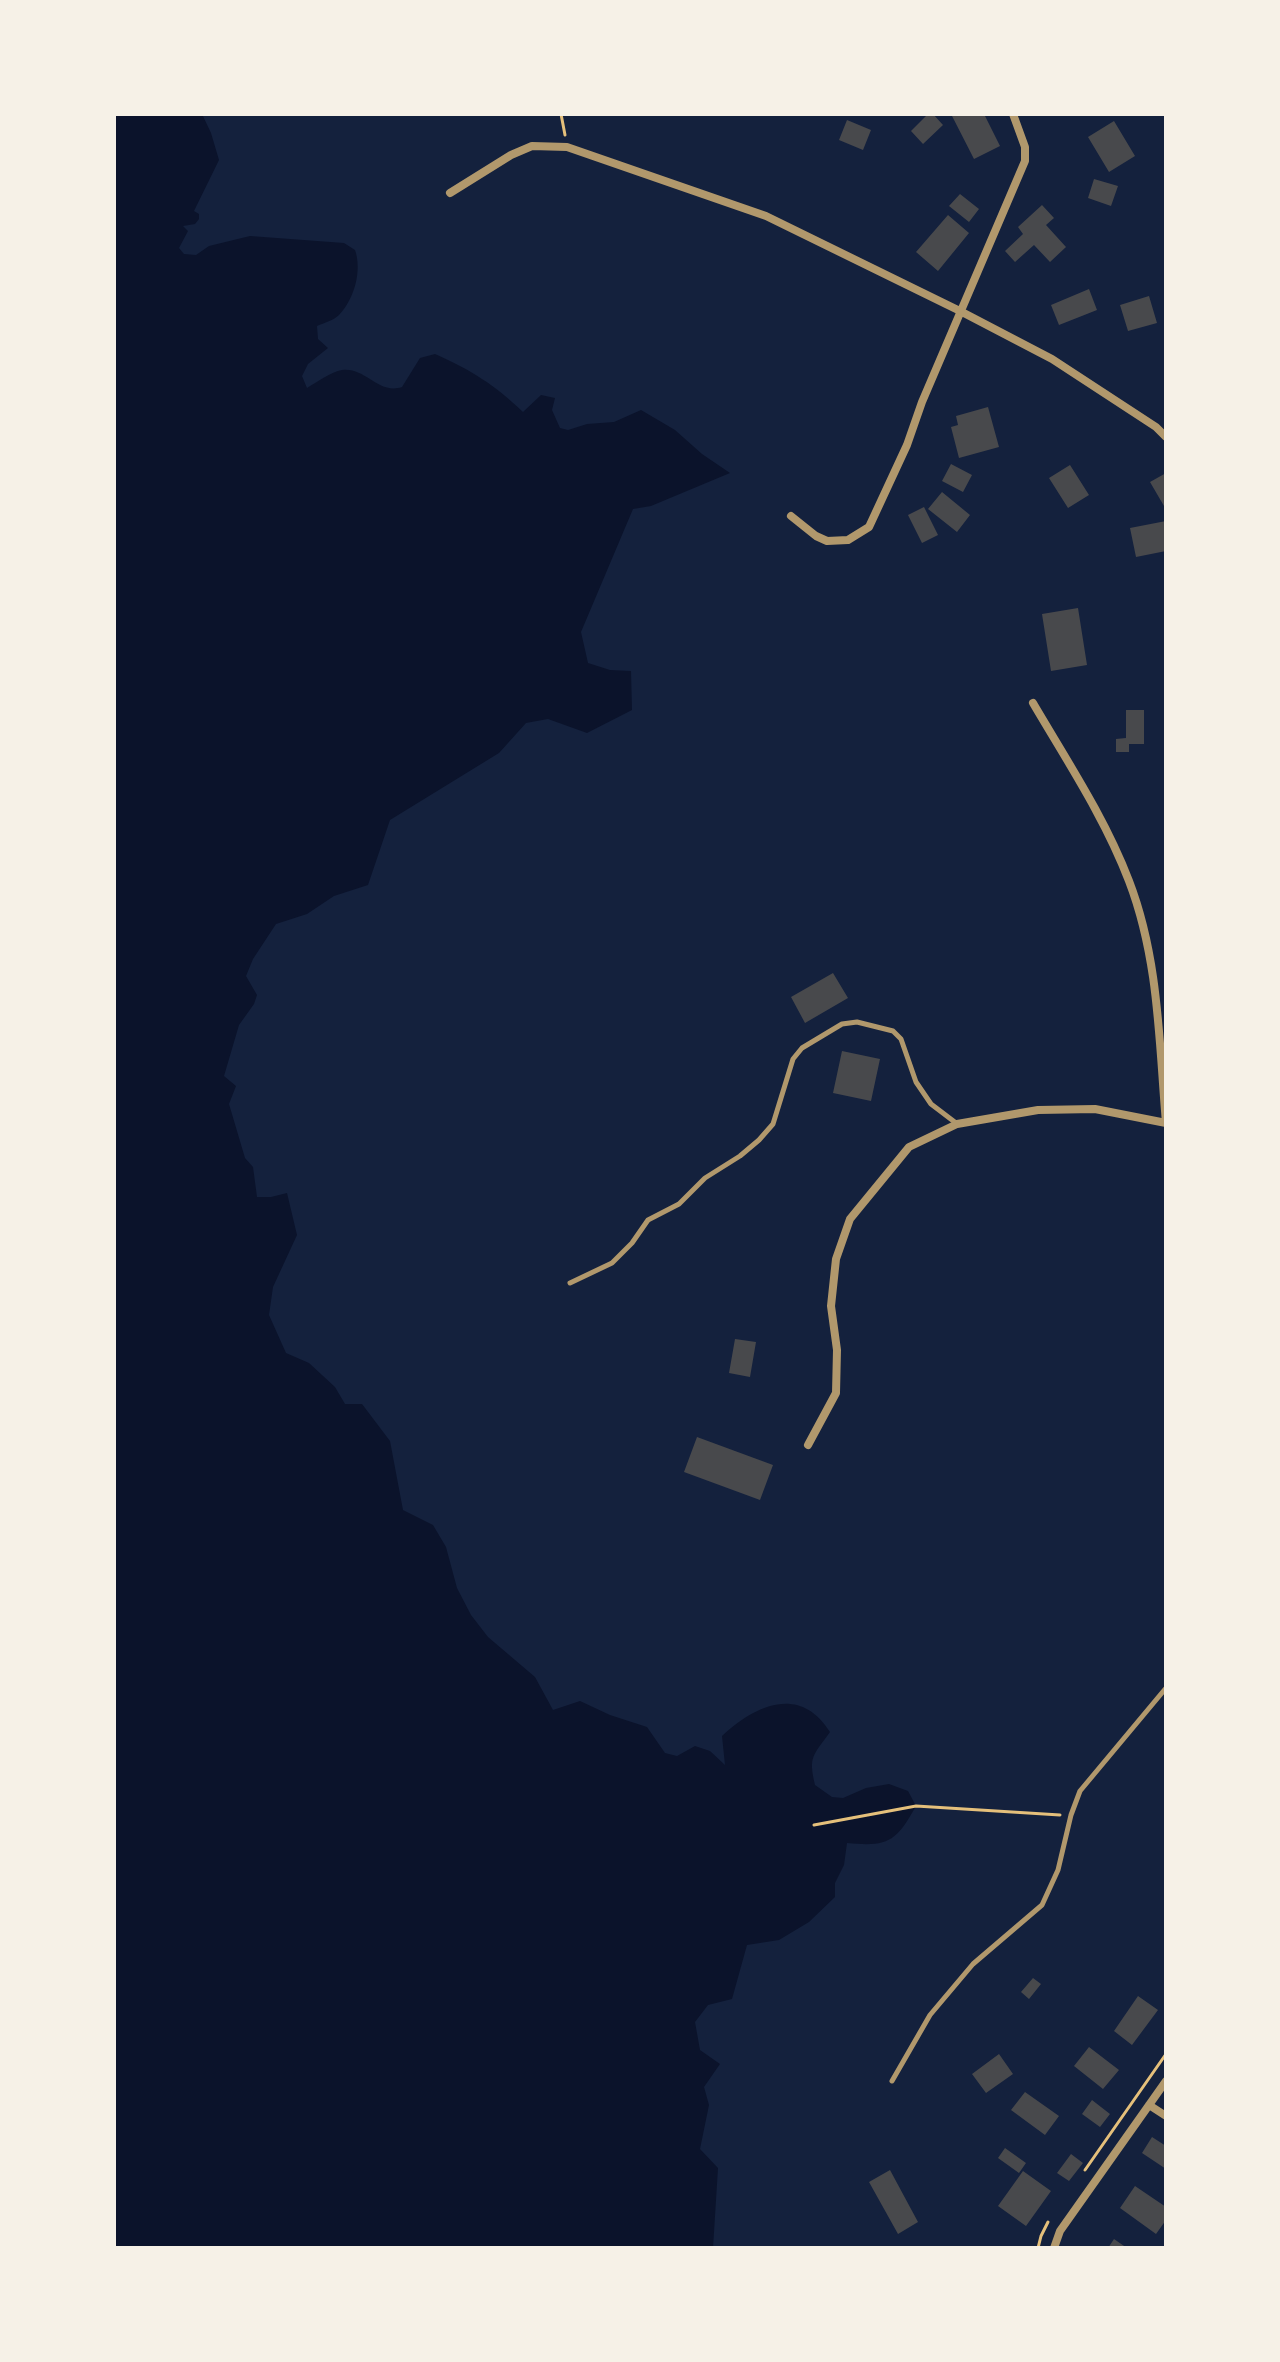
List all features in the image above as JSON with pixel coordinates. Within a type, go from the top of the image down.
[{"type":"street","points":[[791,516],[827,541],[848,540],[869,527],[907,445],[922,402],[1025,161],[1025,147],[1013,114]]},
{"type":"street","points":[[450,193],[511,155],[532,146],[567,147],[766,216],[1052,359],[1156,427],[1166,437]]},
{"type":"street","points":[[808,1445],[836,1393],[837,1350],[831,1306],[836,1259],[850,1219],[909,1147],[957,1124],[1004,1114],[1062,1108],[1095,1109],[1166,1123],[1155,984],[1130,884],[1081,783],[1033,703]]},
{"type":"street","points":[[1054,2248],[1060,2231],[1166,2081]]},
{"type":"street","points":[[1149,2105],[1166,2116]]},
{"type":"lane","points":[[570,1283],[612,1263],[632,1243],[648,1220],[679,1204],[705,1178],[759,1140],[773,1124],[793,1059],[802,1048],[842,1024],[857,1022],[893,1031],[901,1039],[916,1082],[931,1104],[957,1124]]},
{"type":"lane","points":[[892,2081],[930,2015],[964,1974],[1042,1905],[1058,1870],[1080,1791],[1166,1688]]},
{"type":"path","points":[[561,114],[567,147]]},
{"type":"path","points":[[814,1825],[916,1806],[1071,1815]]},
{"type":"water","points":[[114,114],[202,114],[219,160],[194,211],[199,214],[199,219],[195,224],[183,226],[188,231],[179,248],[184,254],[196,255],[209,246],[250,236],[344,243],[355,250],[358,266],[353,292],[339,315],[317,326],[318,339],[328,348],[308,364],[302,376],[307,388],[342,370],[358,373],[386,387],[402,387],[420,358],[435,354],[482,379],[523,412],[541,395],[555,398],[552,410],[560,428],[568,430],[587,424],[614,422],[641,410],[675,430],[730,473],[651,506],[633,509],[581,632],[588,663],[610,670],[631,671],[632,710],[587,733],[548,719],[526,723],[499,753],[390,820],[368,885],[334,896],[307,914],[276,924],[253,959],[246,976],[257,995],[239,1025],[224,1076],[236,1086],[229,1104],[245,1158],[253,1167],[257,1197],[287,1193],[297,1235],[273,1287],[269,1315],[286,1353],[309,1363],[335,1387],[345,1404],[362,1404],[390,1441],[403,1510],[433,1525],[446,1547],[457,1588],[471,1615],[488,1637],[535,1677],[553,1710],[580,1701],[647,1727],[665,1753],[677,1756],[695,1746],[710,1751],[725,1765],[722,1736],[763,1708],[791,1704],[805,1708],[818,1717],[830,1732],[812,1762],[815,1785],[832,1797],[843,1798],[866,1788],[889,1784],[908,1791],[916,1806],[903,1828],[889,1840],[872,1844],[847,1843],[844,1865],[835,1883],[835,1897],[809,1922],[779,1940],[747,1945],[732,1999],[708,2005],[695,2022],[700,2050],[720,2064],[704,2087],[709,2105],[700,2149],[718,2168],[713,2248],[114,2248]]},
{"type":"building","points":[[928,114],[933,114],[943,125],[923,144],[911,131]]},
{"type":"building","points":[[951,114],[984,114],[1000,146],[974,159]]},
{"type":"building","points":[[847,120],[871,130],[863,150],[839,140]]},
{"type":"building","points":[[1114,121],[1135,156],[1109,172],[1088,137]]},
{"type":"building","points":[[1094,179],[1118,186],[1111,206],[1088,198]]},
{"type":"building","points":[[960,194],[979,209],[969,222],[949,206]]},
{"type":"building","points":[[1042,205],[1054,218],[1046,225],[1066,247],[1050,262],[1034,245],[1015,262],[1005,251],[1023,234],[1018,227]]},
{"type":"building","points":[[948,215],[969,233],[938,271],[916,252]]},
{"type":"building","points":[[1089,289],[1097,310],[1059,325],[1051,305]]},
{"type":"building","points":[[1149,296],[1157,323],[1128,331],[1120,305]]},
{"type":"building","points":[[988,407],[999,447],[959,458],[951,427],[958,425],[956,416]]},
{"type":"building","points":[[951,464],[972,475],[963,492],[942,481]]},
{"type":"building","points":[[1070,465],[1089,495],[1068,508],[1049,478]]},
{"type":"building","points":[[1166,473],[1166,505],[1164,506],[1150,482]]},
{"type":"building","points":[[942,492],[970,515],[957,532],[928,509]]},
{"type":"building","points":[[924,507],[938,535],[922,543],[908,515]]},
{"type":"building","points":[[1166,521],[1166,551],[1136,557],[1130,528]]},
{"type":"building","points":[[1078,608],[1087,665],[1051,671],[1042,614]]},
{"type":"building","points":[[1126,710],[1144,710],[1144,744],[1129,744],[1129,752],[1116,752],[1116,739],[1126,738]]},
{"type":"building","points":[[833,973],[848,998],[805,1023],[791,997]]},
{"type":"building","points":[[842,1051],[880,1059],[871,1101],[833,1093]]},
{"type":"building","points":[[735,1339],[756,1342],[750,1377],[729,1373]]},
{"type":"building","points":[[697,1437],[773,1465],[760,1500],[684,1472]]},
{"type":"building","points":[[1033,1978],[1041,1984],[1029,1999],[1021,1992]]},
{"type":"building","points":[[1138,1996],[1158,2010],[1132,2045],[1114,2031]]},
{"type":"building","points":[[1089,2047],[1119,2070],[1103,2089],[1074,2066]]},
{"type":"building","points":[[999,2054],[1013,2074],[986,2093],[972,2074]]},
{"type":"building","points":[[1025,2092],[1059,2116],[1045,2135],[1011,2110]]},
{"type":"building","points":[[1092,2100],[1110,2114],[1100,2127],[1082,2114]]},
{"type":"building","points":[[1152,2137],[1166,2146],[1166,2169],[1142,2153]]},
{"type":"building","points":[[1005,2148],[1026,2163],[1019,2173],[998,2158]]},
{"type":"building","points":[[1071,2154],[1083,2163],[1069,2181],[1057,2173]]},
{"type":"building","points":[[890,2170],[918,2222],[898,2234],[869,2182]]},
{"type":"building","points":[[1023,2171],[1051,2191],[1026,2226],[998,2206]]},
{"type":"building","points":[[1135,2186],[1166,2207],[1166,2220],[1156,2234],[1120,2208]]},
{"type":"building","points":[[1114,2239],[1127,2248],[1108,2248]]}]
